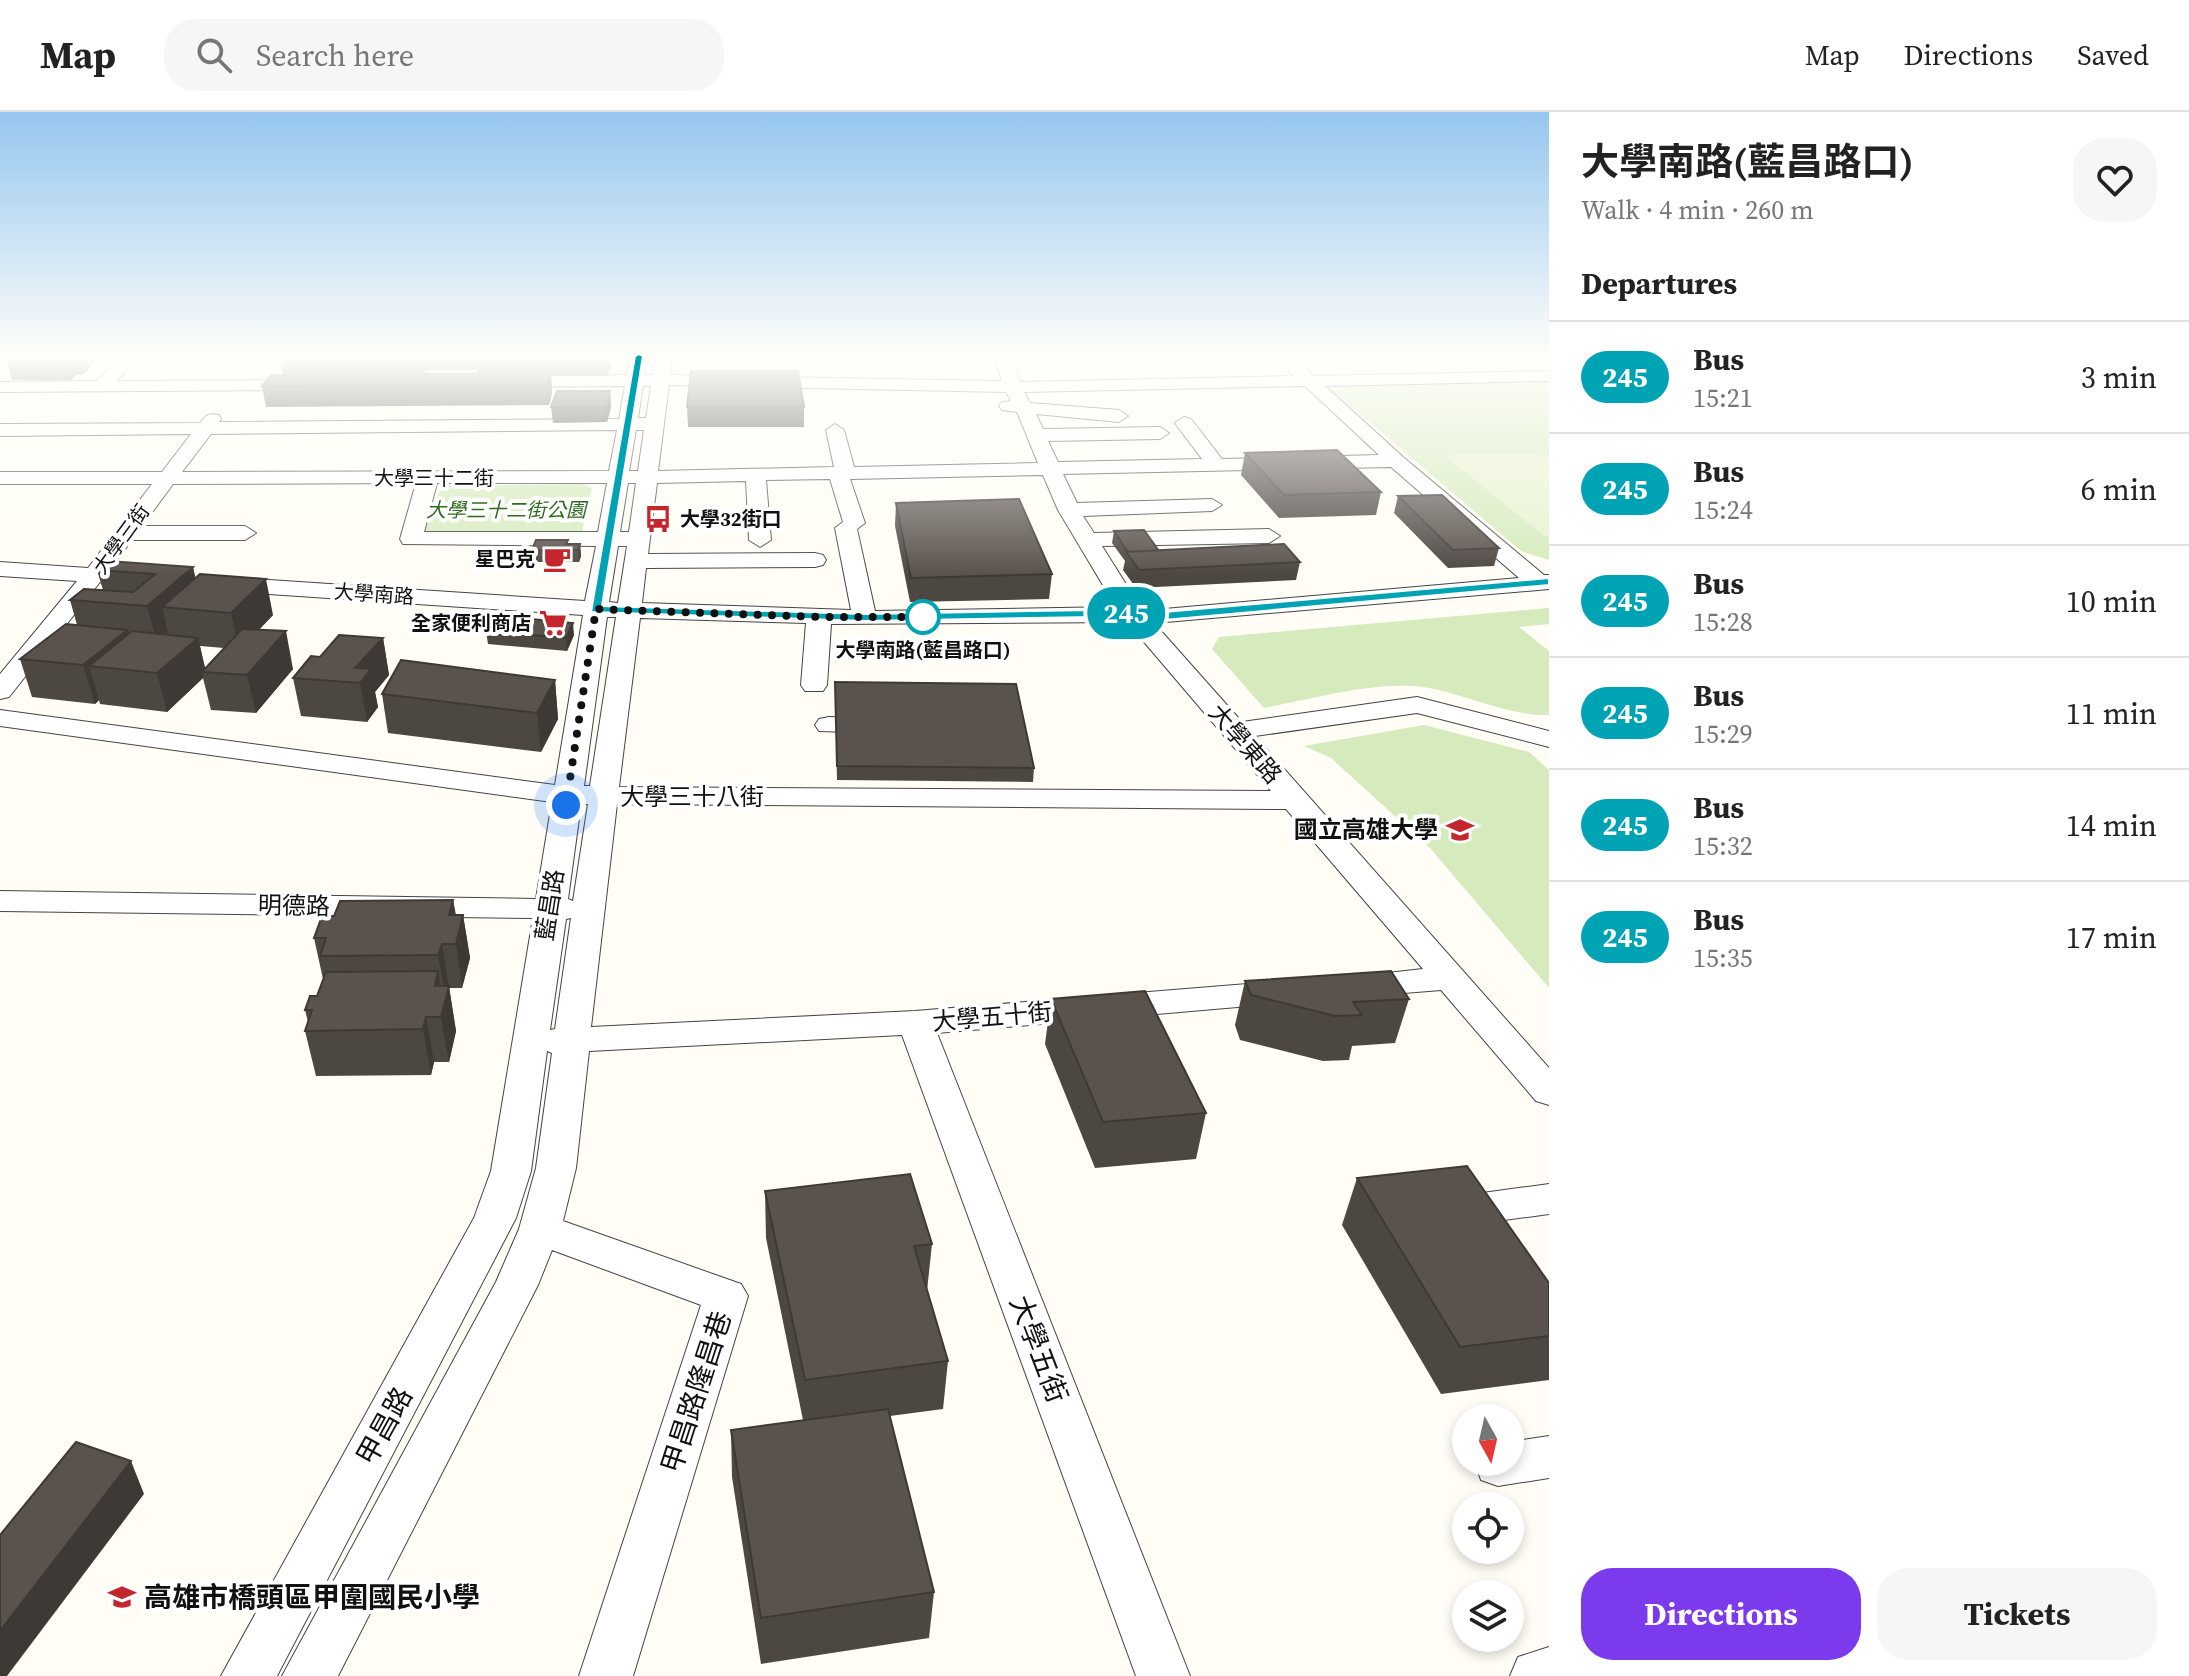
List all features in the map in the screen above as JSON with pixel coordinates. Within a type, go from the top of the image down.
[{"type":"street","points":[[0,430],[275,429]]},
{"type":"street","name":"藍昌路","points":[[533,1170],[531,1040],[567,795],[561,735],[596,609],[626,429]]},
{"type":"street","name":"藍昌路","points":[[533,1170],[573,1041],[653,429]]},
{"type":"street","name":"大學東路","points":[[1033,429],[1069,510],[1132,613],[1549,1092]]},
{"type":"street","points":[[1189,429],[1217,465]]},
{"type":"street","points":[[1361,429],[1396,461],[1542,578]]},
{"type":"street","name":"大學三街","points":[[0,691],[94,575],[203,430]]},
{"type":"street","points":[[835,430],[865,618]]},
{"type":"street","points":[[1036,435],[1160,433]]},
{"type":"street","name":"大學三十二街","points":[[0,478],[618,478],[1396,461]]},
{"type":"street","points":[[1277,463],[1298,487]]},
{"type":"street","points":[[756,475],[760,540]]},
{"type":"street","points":[[428,478],[411,539],[608,539],[636,550],[815,560]]},
{"type":"street","points":[[1069,510],[1212,505]]},
{"type":"street","points":[[125,533],[245,533]]},
{"type":"street","points":[[1086,540],[1269,536]]},
{"type":"street","points":[[0,569],[158,579]]},
{"type":"street","name":"大學南路","points":[[205,583],[628,611],[865,618],[1132,613],[1164,616],[1311,605],[1542,578]]},
{"type":"street","points":[[949,590],[960,617]]},
{"type":"street","points":[[814,685],[819,617]]},
{"type":"street","points":[[1234,731],[1417,705],[1549,739]]},
{"type":"street","name":"大學三十八街","points":[[0,718],[567,795],[1293,800]]},
{"type":"street","points":[[829,725],[908,725]]},
{"type":"street","points":[[948,769],[953,798]]},
{"type":"street","name":"明德路","points":[[0,901],[588,909]]},
{"type":"street","name":"大學五十街","points":[[531,1040],[573,1041],[915,1023],[1451,978]]},
{"type":"street","name":"大學五街","points":[[915,1023],[1163,1676]]},
{"type":"street","name":"甲昌路","points":[[309,1676],[516,1285],[540,1229],[533,1170]]},
{"type":"street","name":"甲昌路","points":[[248,1676],[495,1218],[533,1170]]},
{"type":"street","points":[[1453,1213],[1549,1199]]},
{"type":"street","name":"甲昌路隆昌巷","points":[[540,1229],[726,1296],[606,1676]]},
{"type":"street","points":[[1524,1461],[1549,1457]]},
{"type":"street","points":[[1537,1676],[1549,1674]]},
{"type":"green space","points":[[1378,429],[1549,429],[1549,560],[1521,551]]},
{"type":"green space","points":[[1519,453],[1549,456],[1549,536],[1544,536],[1444,455]]},
{"type":"green space","name":"大學三十二街公園","points":[[583,484],[592,488],[582,532],[571,535],[430,536],[420,531],[442,486]]},
{"type":"green space","points":[[1549,608],[1549,624],[1519,627],[1549,651],[1549,715],[1517,712],[1438,690],[1404,686],[1343,692],[1264,708],[1212,649],[1219,637]]},
{"type":"green space","points":[[1424,725],[1529,752],[1549,770],[1549,988],[1430,848],[1331,758],[1304,746]]},
{"type":"building","points":[[1337,450],[1381,492],[1284,495],[1245,453]]},
{"type":"building","points":[[1442,495],[1499,548],[1453,550],[1398,496]]},
{"type":"building","points":[[1019,499],[1052,574],[911,578],[896,503]]},
{"type":"building","points":[[1144,530],[1159,551],[1128,552],[1114,531]]},
{"type":"building","points":[[536,540],[568,540],[566,544],[580,544],[578,550],[532,550]]},
{"type":"building","points":[[1284,544],[1300,562],[1139,570],[1126,552]]},
{"type":"building","points":[[108,561],[193,567],[147,606],[70,600],[84,589],[133,592],[155,574],[97,570]]},
{"type":"building","points":[[200,574],[266,579],[231,613],[162,607]]},
{"type":"building","points":[[499,616],[573,623],[566,638],[486,631]]},
{"type":"building","points":[[66,624],[127,630],[83,665],[20,659]]},
{"type":"building","points":[[242,629],[286,631],[247,675],[202,672]]},
{"type":"building","points":[[132,631],[198,638],[157,673],[89,666]]},
{"type":"building","points":[[339,635],[383,638],[355,668],[371,669],[360,683],[293,678],[311,656],[320,657]]},
{"type":"building","points":[[401,660],[555,680],[537,713],[382,694]]},
{"type":"building","points":[[835,682],[1016,684],[1034,768],[837,766]]},
{"type":"building","points":[[453,900],[449,915],[463,915],[456,944],[442,944],[438,955],[320,956],[326,938],[314,938],[322,916],[334,916],[340,901]]},
{"type":"building","points":[[438,971],[435,986],[449,986],[441,1017],[426,1017],[423,1029],[305,1031],[312,1010],[305,1010],[310,996],[317,996],[326,972]]},
{"type":"building","points":[[1391,971],[1409,999],[1353,1002],[1362,1015],[1335,1016],[1251,995],[1245,981]]},
{"type":"building","points":[[1145,991],[1206,1113],[1103,1122],[1051,999]]},
{"type":"building","points":[[1467,1166],[1549,1283],[1549,1336],[1460,1347],[1357,1178]]},
{"type":"building","points":[[910,1174],[932,1244],[914,1246],[948,1361],[805,1380],[765,1191]]},
{"type":"building","points":[[888,1409],[934,1592],[761,1618],[731,1430]]},
{"type":"building","points":[[76,1442],[131,1461],[0,1631],[0,1535]]},
{"type":"bus line","name":"245","points":[[627,429],[596,609],[865,618],[1093,613],[1164,616],[1549,582]]},
{"type":"place","name":"大學32街口","points":[[658,519]]},
{"type":"place","name":"星巴克","points":[[557,559]]},
{"type":"place","name":"大學南路(藍昌路口)","points":[[923,617]]},
{"type":"place","name":"全家便利商店","points":[[553,623]]},
{"type":"place","name":"國立高雄大學","points":[[1460,830]]},
{"type":"place","name":"高雄市橋頭區甲圍國民小學","points":[[122,1597]]},
{"type":"route","points":[[566,805],[596,609],[819,617],[929,617],[923,617]]}]
